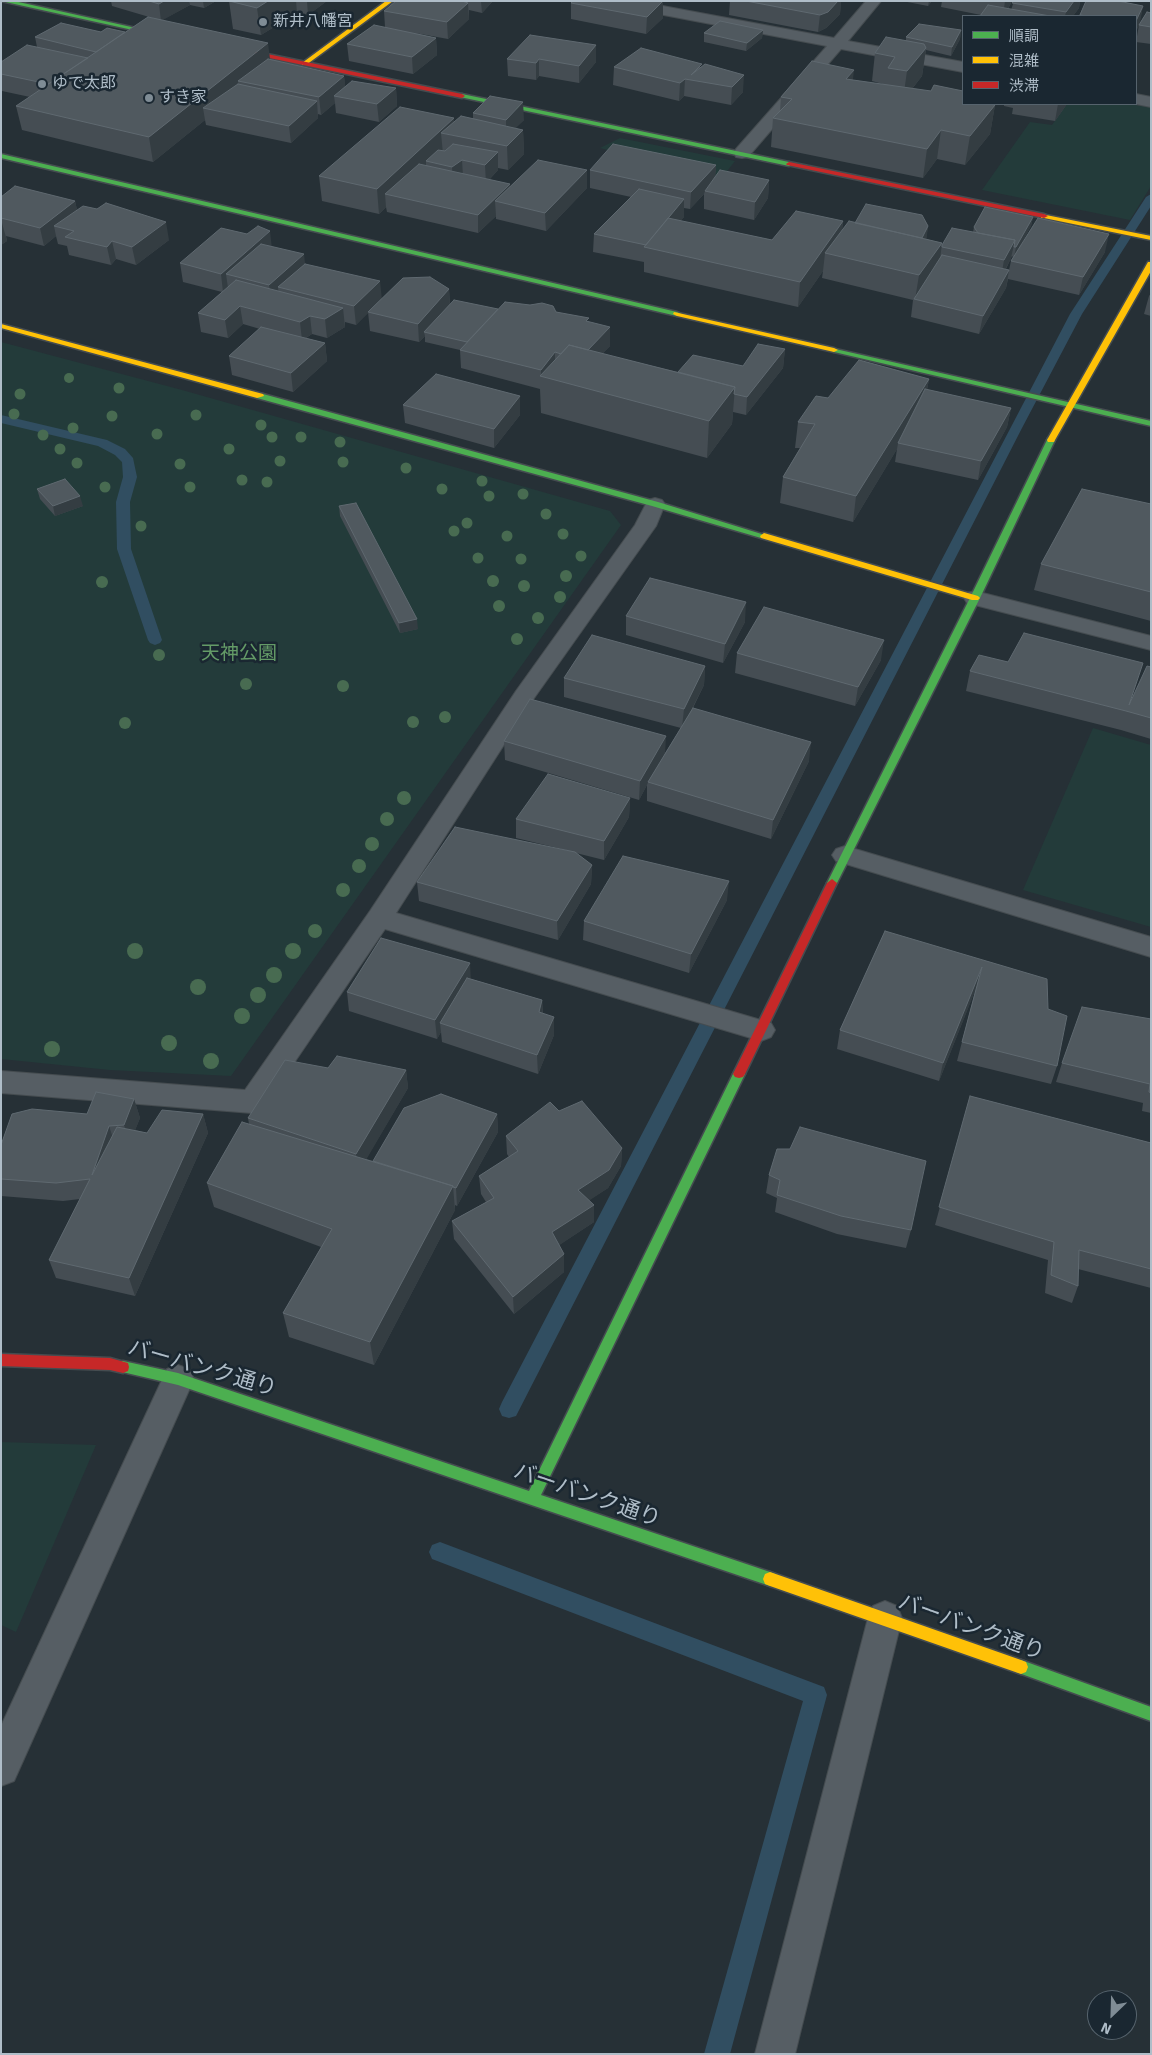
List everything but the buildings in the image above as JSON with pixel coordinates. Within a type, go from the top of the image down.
[{"type":"street","points":[[304,64],[390,1]]},
{"type":"street","points":[[611,1],[962,67]]},
{"type":"street","points":[[742,153],[874,1]]},
{"type":"street","points":[[6,7],[22,3],[177,37]]},
{"type":"street","points":[[226,48],[1151,238]]},
{"type":"street","points":[[1137,99],[1151,102]]},
{"type":"street","points":[[1,156],[1151,424]]},
{"type":"street","points":[[532,1499],[845,855],[975,598],[1069,405],[1151,264]]},
{"type":"street","points":[[1,326],[655,504],[975,598],[1151,643]]},
{"type":"street","points":[[1,1082],[252,1102],[379,918],[524,696],[645,526],[655,504]]},
{"type":"street","points":[[845,855],[1151,948]]},
{"type":"street","points":[[379,918],[761,1030]]},
{"type":"street","name":"バーバンク通り","points":[[1,1360],[110,1364],[178,1379],[884,1618],[1151,1714]]},
{"type":"street","points":[[1,1768],[178,1379]]},
{"type":"street","points":[[775,2054],[884,1618]]},
{"type":"green space","points":[[1066,105],[1136,105],[1151,107],[1151,186],[1130,220],[982,190],[1030,122],[1052,125]]},
{"type":"green space","points":[[620,138],[735,161],[721,179],[600,148]]},
{"type":"green space","name":"天神公園","points":[[1,342],[182,390],[610,511],[621,525],[231,1076],[110,1070],[1,1059]]},
{"type":"green space","points":[[1093,728],[1151,745],[1151,927],[1023,890]]},
{"type":"green space","points":[[1,1442],[96,1445],[16,1632],[1,1625]]},
{"type":"waterway","points":[[509,1409],[1076,314],[1151,197]]},
{"type":"waterway","points":[[1,419],[102,443],[120,452],[128,461],[130,477],[123,502],[124,549],[155,640]]},
{"type":"waterway","points":[[440,1552],[816,1695],[717,2054]]},
{"type":"traffic: fast","points":[[4,1],[169,36]]},
{"type":"traffic: fast","points":[[462,96],[789,164]]},
{"type":"traffic: fast","points":[[1,156],[677,314]]},
{"type":"traffic: fast","points":[[834,350],[1151,424]]},
{"type":"traffic: fast","points":[[260,396],[655,504],[764,536]]},
{"type":"traffic: fast","points":[[832,883],[975,598],[1051,440]]},
{"type":"traffic: fast","points":[[532,1499],[739,1074]]},
{"type":"traffic: fast","points":[[123,1367],[178,1379],[770,1579]]},
{"type":"traffic: fast","points":[[1021,1667],[1151,1714]]},
{"type":"traffic: slow","points":[[304,64],[390,1]]},
{"type":"traffic: slow","points":[[1044,216],[1151,238]]},
{"type":"traffic: slow","points":[[1051,440],[1151,264]]},
{"type":"traffic: slow","points":[[677,314],[834,350]]},
{"type":"traffic: slow","points":[[1,326],[260,396]]},
{"type":"traffic: slow","points":[[764,536],[975,598]]},
{"type":"traffic: slow","points":[[770,1579],[1021,1667]]},
{"type":"traffic: jam","points":[[233,49],[462,96]]},
{"type":"traffic: jam","points":[[789,164],[1044,216]]},
{"type":"traffic: jam","points":[[739,1074],[832,883]]},
{"type":"traffic: jam","points":[[1,1360],[110,1364],[123,1367]]},
{"type":"place","name":"新井八幡宮","points":[[263,22]]},
{"type":"place","name":"ゆで太郎","points":[[42,84]]},
{"type":"place","name":"すき家","points":[[149,98]]}]
